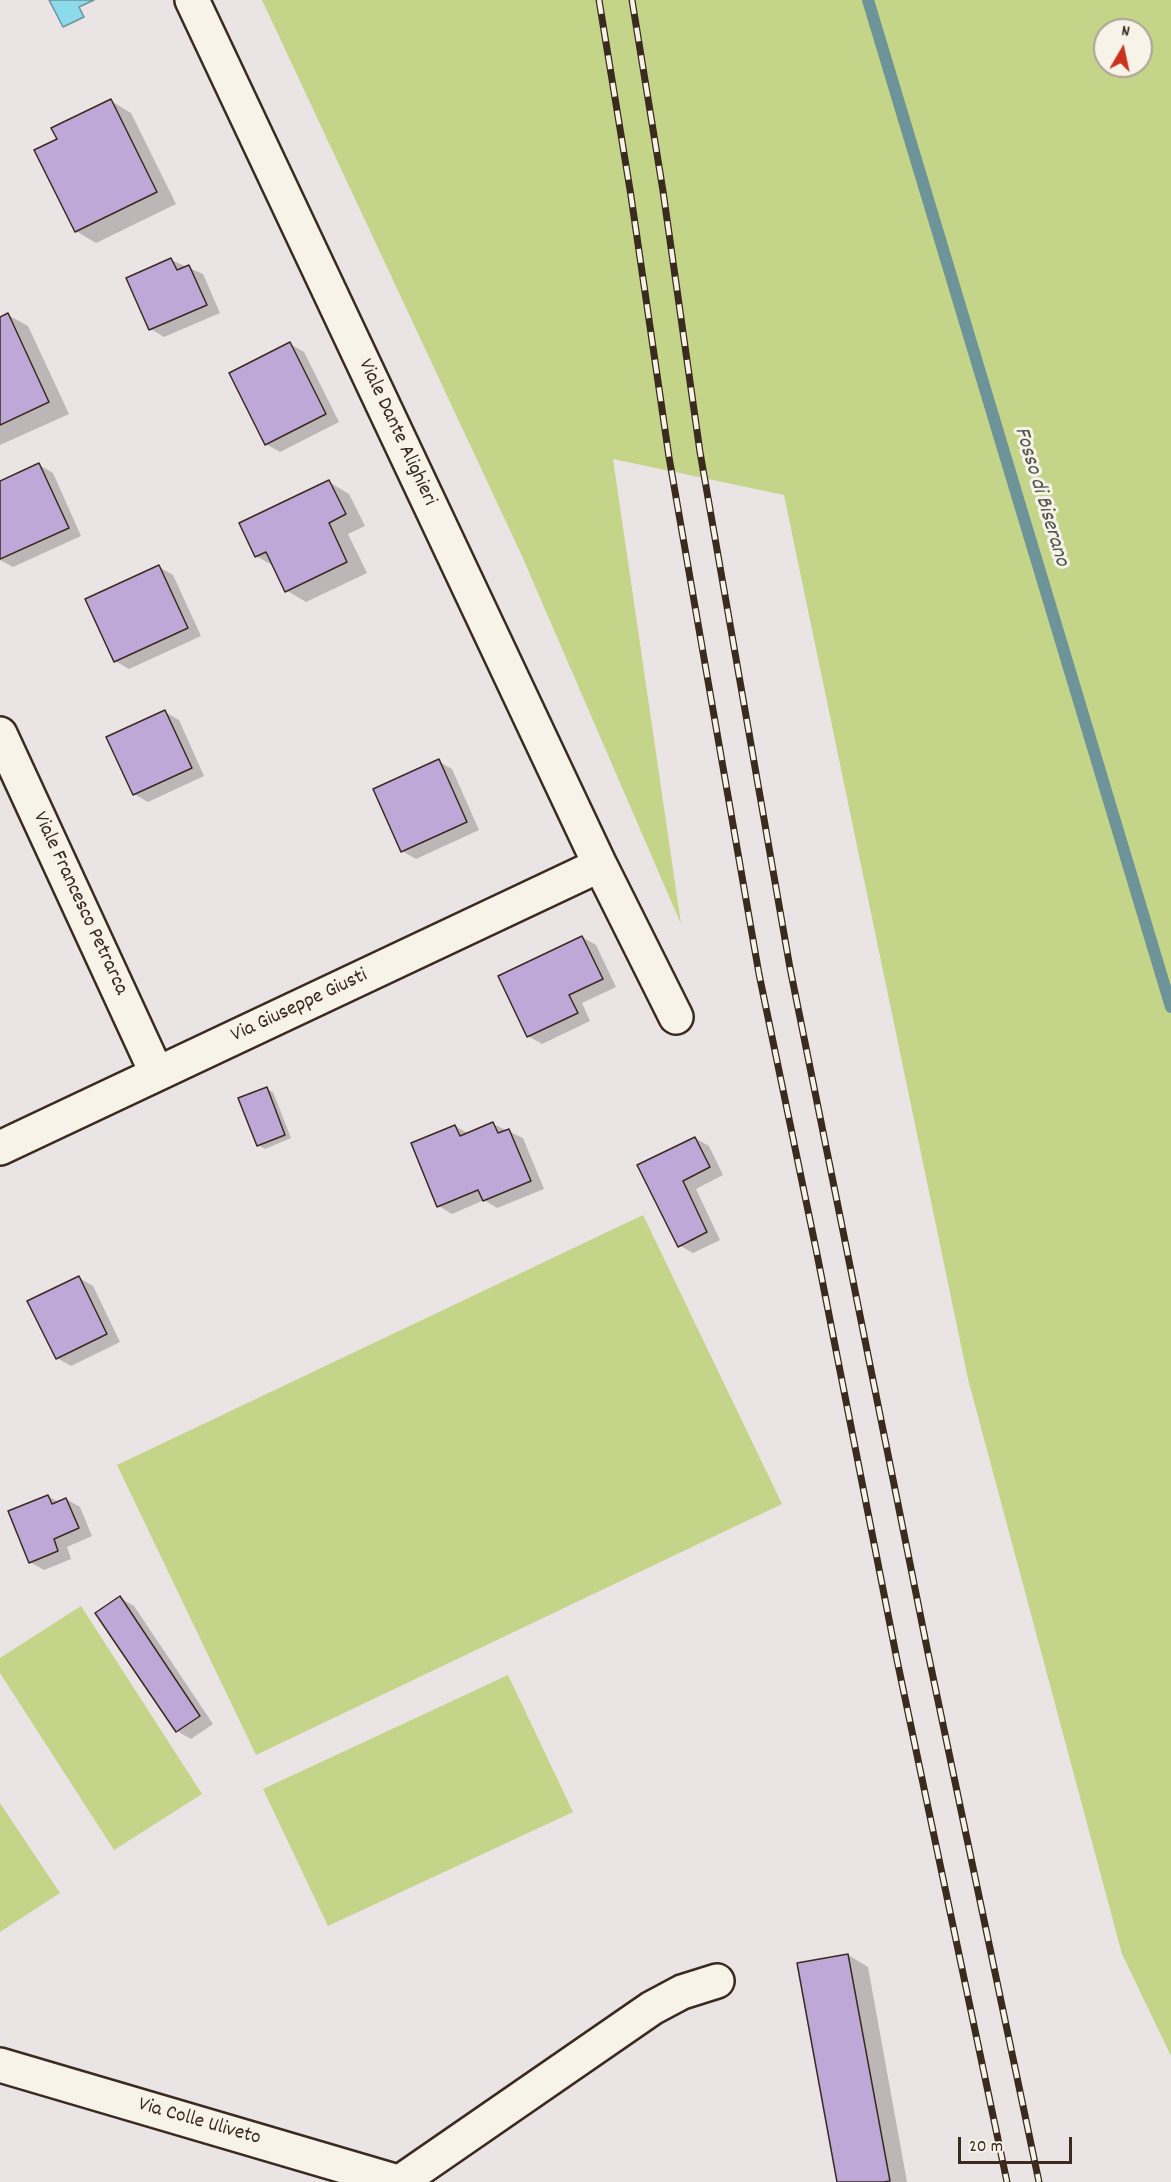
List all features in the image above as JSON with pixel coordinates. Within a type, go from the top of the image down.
[{"type":"street","name":"Viale Dante Alighieri","points":[[192,0],[600,865],[676,1017]]},
{"type":"street","name":"Viale Francesco Petrarca","points":[[0,734],[157,1074]]},
{"type":"street","name":"Via Giuseppe Giusti","points":[[0,1148],[600,865]]},
{"type":"street","points":[[399,2182],[652,2008],[682,1992],[717,1981]]},
{"type":"street","name":"Via Colle Uliveto","points":[[0,2065],[399,2182]]},
{"type":"green space","points":[[262,0],[1171,0],[1171,2056],[1122,1954],[968,1379],[784,495],[613,459],[681,924],[522,556]]},
{"type":"green space","points":[[643,1215],[782,1504],[256,1755],[117,1465]]},
{"type":"green space","points":[[81,1606],[202,1794],[114,1850],[0,1673],[0,1658]]},
{"type":"green space","points":[[508,1675],[573,1812],[328,1926],[263,1789]]},
{"type":"green space","points":[[0,1803],[60,1893],[0,1932]]},
{"type":"water","points":[[49,0],[94,0],[79,7],[84,17],[63,27]]},
{"type":"building","points":[[111,99],[157,192],[75,232],[34,150],[57,139],[51,128]]},
{"type":"building","points":[[171,258],[177,270],[189,265],[207,305],[149,330],[126,278]]},
{"type":"building","points":[[8,313],[49,402],[0,425],[0,317]]},
{"type":"building","points":[[290,342],[326,414],[265,445],[229,373]]},
{"type":"building","points":[[39,463],[69,528],[0,559],[0,481]]},
{"type":"building","points":[[329,480],[346,514],[329,523],[347,562],[285,592],[266,552],[255,557],[239,523]]},
{"type":"building","points":[[159,565],[188,628],[114,662],[85,599]]},
{"type":"building","points":[[165,710],[192,768],[133,795],[106,737]]},
{"type":"building","points":[[439,759],[467,822],[401,852],[373,789]]},
{"type":"building","points":[[582,936],[603,979],[569,995],[578,1013],[527,1037],[498,976]]},
{"type":"building","points":[[267,1087],[285,1135],[257,1146],[238,1098]]},
{"type":"building","points":[[493,1122],[498,1133],[509,1129],[531,1181],[483,1201],[478,1190],[437,1207],[411,1143],[455,1125],[460,1136]]},
{"type":"building","points":[[695,1137],[710,1167],[683,1181],[707,1232],[678,1247],[637,1165]]},
{"type":"building","points":[[79,1276],[107,1334],[56,1359],[27,1301]]},
{"type":"building","points":[[48,1495],[52,1504],[66,1498],[79,1528],[54,1539],[58,1551],[29,1563],[8,1511]]},
{"type":"building","points":[[120,1596],[200,1716],[176,1732],[95,1613]]},
{"type":"building","points":[[848,1954],[890,2181],[837,2182],[797,1963]]},
{"type":"waterway","name":"Fosso di Biserano","points":[[868,0],[1171,1007]]},
{"type":"railway","points":[[599,0],[631,196],[669,457],[759,974],[897,1660],[1007,2182]]},
{"type":"railway","points":[[632,0],[663,191],[700,452],[790,968],[928,1653],[1039,2182]]}]
